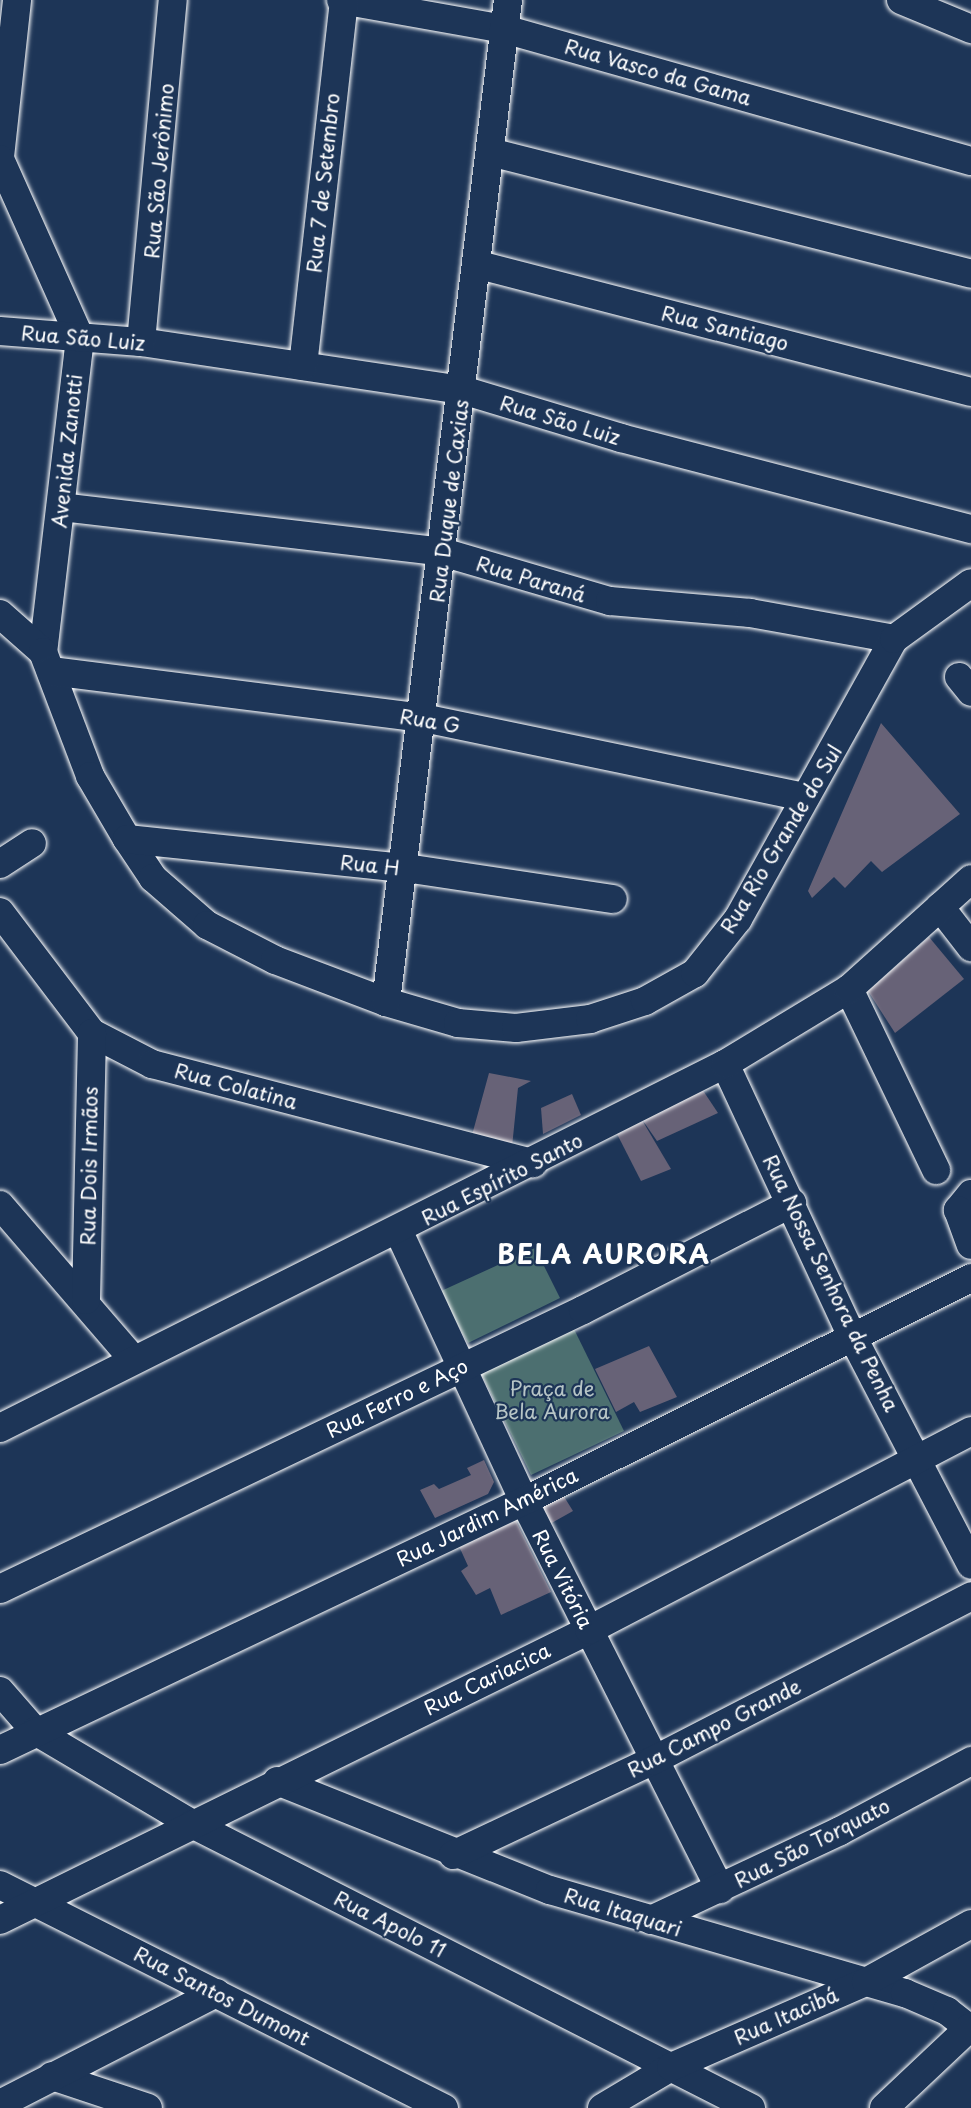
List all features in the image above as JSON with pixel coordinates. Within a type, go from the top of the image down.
[{"type":"street","points":[[17,0],[0,158],[80,338]]},
{"type":"street","name":"Rua São Jerônimo","points":[[141,342],[174,0]]},
{"type":"street","name":"Rua Vasco da Gama","points":[[343,0],[504,29],[971,161]]},
{"type":"street","name":"Rua 7 de Setembro","points":[[303,366],[343,0]]},
{"type":"street","name":"Rua Duque de Caxias","points":[[386,1002],[405,868],[479,265],[508,0]]},
{"type":"street","points":[[901,0],[969,28]]},
{"type":"street","points":[[944,0],[969,28]]},
{"type":"street","points":[[490,152],[971,274]]},
{"type":"street","name":"Rua Santiago","points":[[479,265],[971,392]]},
{"type":"street","name":"Rua São Luiz","points":[[0,331],[141,342],[462,390],[621,438],[971,529]]},
{"type":"street","name":"Avenida Zanotti","points":[[47,661],[80,338]]},
{"type":"street","name":"Rua Paraná","points":[[61,507],[442,552],[610,601],[750,613],[894,639]]},
{"type":"street","points":[[894,639],[971,583]]},
{"type":"street","name":"Rua Rio Grande do Sul","points":[[0,614],[47,661],[90,776],[127,839],[153,878],[207,926],[275,960],[386,1002],[458,1023],[516,1028],[590,1019],[645,1001],[695,973],[738,920],[894,639]]},
{"type":"street","name":"Rua G","points":[[47,661],[423,718],[805,797]]},
{"type":"street","name":"Rua H","points":[[127,839],[405,868],[613,899]]},
{"type":"street","points":[[0,864],[32,843]]},
{"type":"street","name":"Rua Espírito Santo","points":[[0,1428],[133,1359],[399,1232],[725,1064],[849,988],[971,879]]},
{"type":"street","points":[[940,907],[971,947]]},
{"type":"street","name":"Rua Colatina","points":[[0,912],[92,1033],[152,1064],[533,1164]]},
{"type":"street","points":[[849,988],[936,1170]]},
{"type":"street","name":"Rua Dois Irmãos","points":[[86,1300],[92,1033]]},
{"type":"street","name":"Rua Nossa Senhora da Penha","points":[[725,1064],[792,1203],[851,1334],[919,1460],[971,1565]]},
{"type":"street","points":[[964,1202],[971,1245]]},
{"type":"street","name":"Rua Ferro e Aço","points":[[0,1589],[464,1365],[792,1203]]},
{"type":"street","points":[[0,1205],[86,1300],[133,1359]]},
{"type":"street","name":"Rua Vitória","points":[[399,1232],[464,1365],[524,1501],[652,1761],[720,1890]]},
{"type":"street","name":"Rua Jardim América","points":[[0,1750],[34,1731],[524,1501],[851,1334],[971,1278]]},
{"type":"street","name":"Rua Cariacica","points":[[0,1920],[277,1781],[589,1630],[971,1431]]},
{"type":"street","name":"Rua Campo Grande","points":[[453,1855],[652,1761],[971,1596]]},
{"type":"street","name":"Rua Apolo 11","points":[[0,1691],[34,1731],[192,1824],[751,2108]]},
{"type":"street","name":"Rua São Torquato","points":[[651,1920],[720,1890],[971,1761]]},
{"type":"street","name":"Rua Itaquari","points":[[277,1781],[453,1855],[651,1920],[866,1982],[947,2011],[970,2029]]},
{"type":"street","name":"Rua Santos Dumont","points":[[0,1885],[36,1901],[444,2108]]},
{"type":"street","name":"Rua Itacibá","points":[[602,2108],[671,2067],[866,1982],[971,1924]]},
{"type":"street","points":[[0,2104],[216,1993]]},
{"type":"street","points":[[884,2108],[970,2029]]},
{"type":"street","points":[[52,2076],[148,2108]]},
{"type":"green space","points":[[535,1248],[560,1298],[468,1343],[439,1292]]},
{"type":"green space","name":"Praça de Bela Aurora","points":[[572,1325],[624,1431],[531,1475],[479,1369]]},
{"type":"building","points":[[881,723],[960,814],[882,872],[871,861],[845,888],[834,877],[812,898],[808,891]]},
{"type":"building","points":[[929,937],[964,979],[895,1033],[868,991]]},
{"type":"building","points":[[489,1073],[531,1081],[518,1088],[512,1147],[472,1135]]},
{"type":"building","points":[[700,1086],[718,1113],[657,1141],[639,1115]]},
{"type":"building","points":[[572,1094],[581,1115],[543,1134],[541,1108]]},
{"type":"building","points":[[642,1120],[671,1169],[641,1181],[616,1132]]},
{"type":"building","points":[[649,1346],[677,1397],[640,1412],[634,1402],[616,1412],[595,1369]]},
{"type":"building","points":[[484,1460],[494,1482],[488,1494],[435,1518],[420,1490],[434,1484],[439,1489],[471,1475],[467,1468]]},
{"type":"building","points":[[558,1487],[573,1511],[548,1525],[534,1501]]},
{"type":"building","points":[[514,1517],[551,1592],[501,1615],[490,1588],[476,1595],[461,1571],[468,1566],[458,1544]]},
{"type":"district","name":"BELA AURORA","points":[[604,1254]]}]
